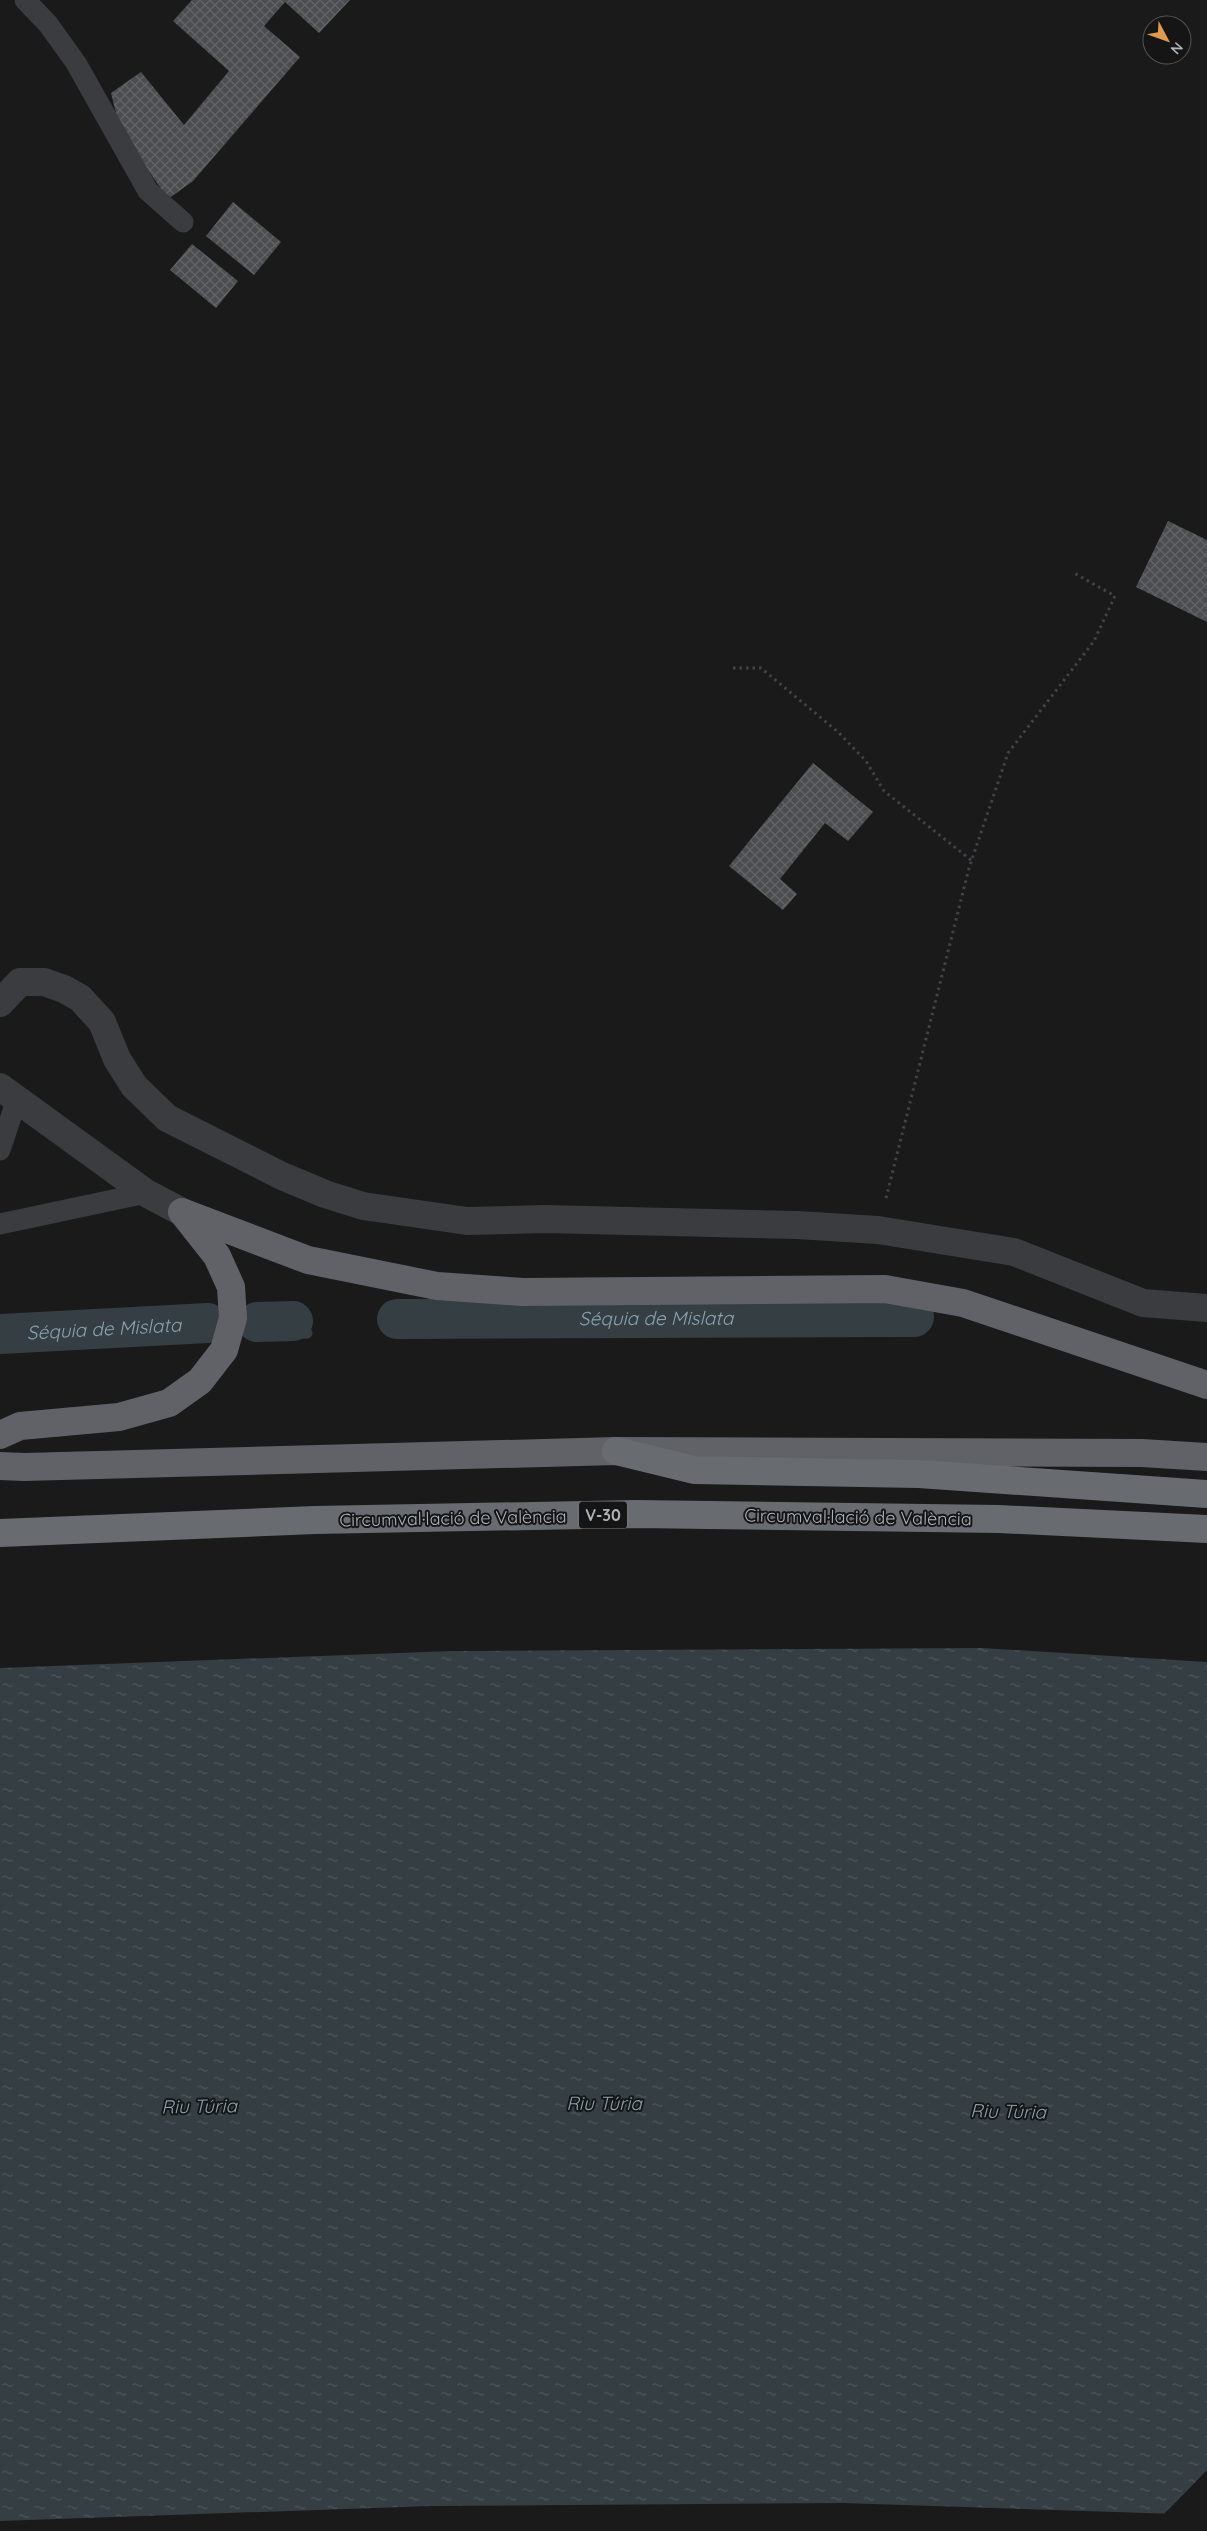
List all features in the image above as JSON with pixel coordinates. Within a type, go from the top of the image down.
[{"type":"highway","points":[[182,1212],[308,1260],[436,1286],[523,1292],[886,1289],[963,1303],[1207,1385]]},
{"type":"highway","points":[[0,1435],[20,1426],[128,1415],[169,1403],[200,1381],[224,1350],[233,1318],[231,1287],[217,1256],[182,1212]]},
{"type":"highway","points":[[0,1466],[24,1467],[616,1451],[1132,1453],[1207,1457]]},
{"type":"highway","points":[[616,1451],[694,1470],[919,1474],[1207,1494]]},
{"type":"highway","name":"Circumval·lació de València","points":[[0,1534],[315,1520],[636,1514],[999,1519],[1207,1529]]},
{"type":"street","points":[[0,1003],[20,982],[44,982],[64,988],[80,998],[102,1022],[117,1058],[134,1086],[167,1118],[282,1176],[325,1194],[363,1206],[467,1221],[545,1219],[777,1224],[878,1230],[1014,1252],[1144,1303],[1207,1308]]},
{"type":"street","points":[[9,1093],[146,1193],[182,1212]]},
{"type":"lane","points":[[25,0],[48,24],[76,63],[148,191],[183,222]]},
{"type":"lane","points":[[0,1150],[9,1093]]},
{"type":"lane","points":[[0,1224],[146,1193]]},
{"type":"path","points":[[878,1230],[971,860],[1008,753],[1094,641],[1115,596],[1074,573]]},
{"type":"path","points":[[733,668],[760,668],[838,732],[866,761],[884,791],[971,860]]},
{"type":"water","name":"Riu Túria","points":[[982,1648],[1207,1662],[1207,2515],[843,2503],[431,2506],[0,2521],[0,1668],[452,1651]]},
{"type":"pier","points":[[1207,2470],[1207,2517],[1162,2516],[1178,2500]]},
{"type":"building","points":[[192,0],[350,0],[319,33],[285,2],[264,26],[300,57],[193,181],[168,199],[120,129],[111,93],[141,72],[184,125],[229,71],[173,21]]},
{"type":"building","points":[[233,202],[281,242],[254,275],[206,236]]},
{"type":"building","points":[[192,244],[238,281],[216,308],[170,270]]},
{"type":"building","points":[[1168,521],[1207,540],[1207,622],[1136,587]]},
{"type":"building","points":[[813,763],[873,812],[848,841],[825,823],[780,879],[797,894],[783,910],[729,866]]},
{"type":"waterway","name":"Séquia de Mislata","points":[[397,1319],[914,1317]]},
{"type":"waterway","name":"Séquia de Mislata","points":[[257,1322],[293,1321]]},
{"type":"waterway","name":"Séquia de Mislata","points":[[0,1334],[208,1323]]},
{"type":"waterway","points":[[398,1331],[912,1331]]},
{"type":"waterway","points":[[254,1336],[307,1333]]},
{"type":"waterway","points":[[0,1348],[201,1337]]}]
